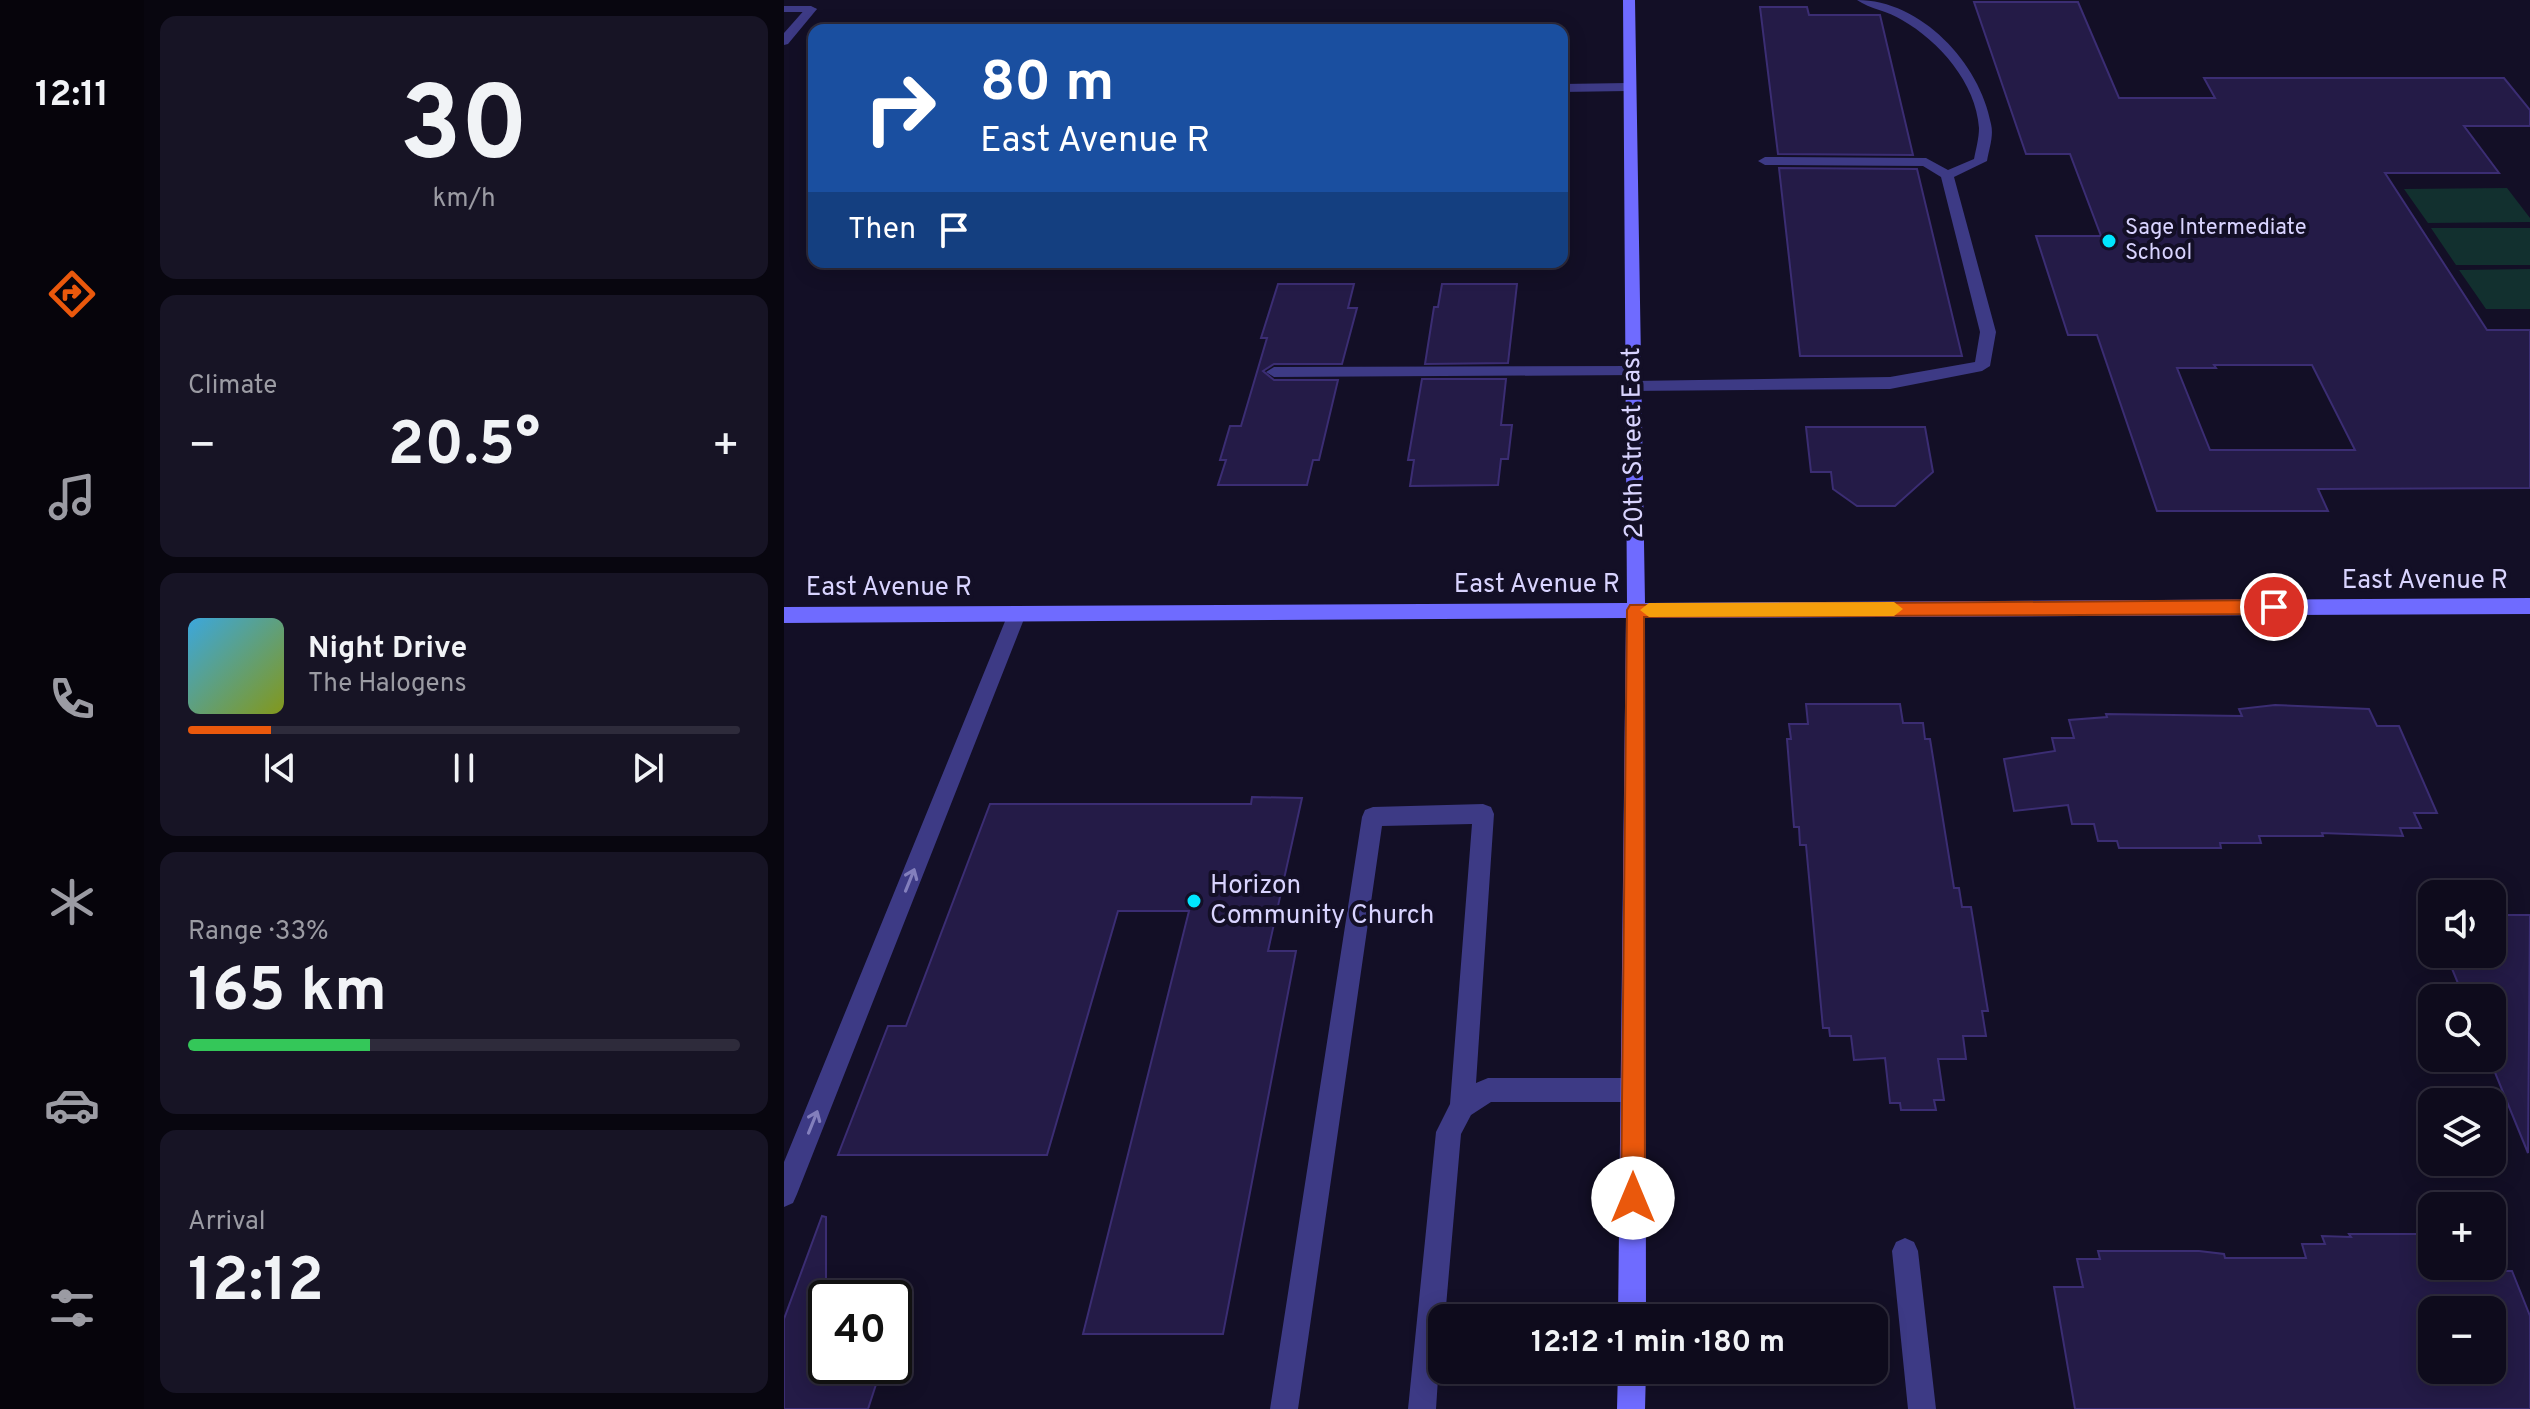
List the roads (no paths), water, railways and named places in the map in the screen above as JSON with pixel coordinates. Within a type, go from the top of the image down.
[{"type":"street","name":"20th Street East","points":[[1629,0],[1636,610],[1632,1304]]},
{"type":"street","points":[[1863,0],[1887,5],[1938,39],[1966,74],[1986,126],[1980,161],[1947,175]]},
{"type":"street","points":[[784,9],[811,9],[784,41]]},
{"type":"street","points":[[1568,88],[1628,87]]},
{"type":"street","points":[[1274,372],[1890,383],[1982,366],[1988,332],[1947,175],[1926,162],[1765,161]]},
{"type":"street","name":"East Avenue R","points":[[784,615],[2530,606]]},
{"type":"street","points":[[784,1194],[1017,614]]},
{"type":"street","points":[[1284,1409],[1373,817],[1483,814],[1462,1106],[1449,1132],[1422,1409]]},
{"type":"street","points":[[1462,1106],[1488,1090],[1633,1090]]},
{"type":"street","points":[[1905,1251],[1922,1409]]},
{"type":"street","points":[[1631,1409],[1632,1384]]},
{"type":"place","name":"Sage Intermediate School","points":[[2109,241]]},
{"type":"place","name":"Horizon Community Church","points":[[1194,901]]}]
